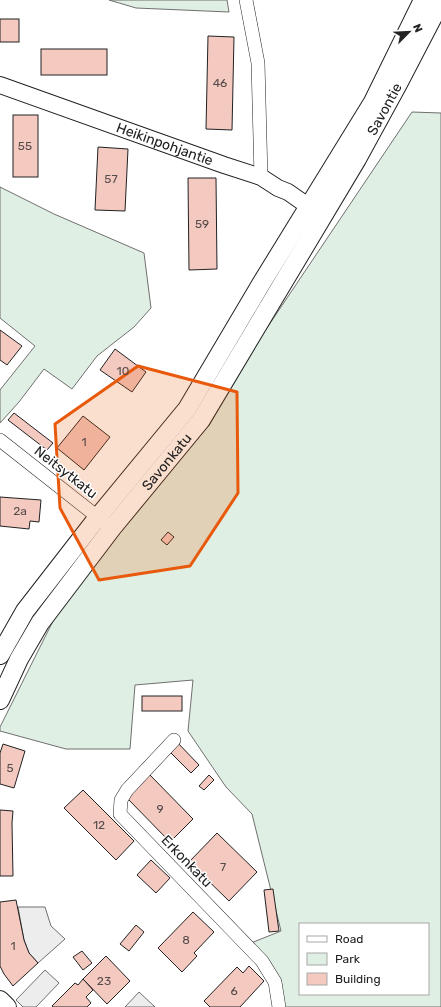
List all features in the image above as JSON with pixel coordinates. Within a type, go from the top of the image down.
[{"type":"main road","name":"Savontie","points":[[316,212],[373,102],[423,0]]},
{"type":"main road","name":"Savontie","points":[[316,212],[357,159],[398,84],[437,9],[440,0]]},
{"type":"main road","name":"Savonkatu","points":[[0,655],[25,611],[98,517],[187,409],[261,284],[316,212]]},
{"type":"main road","name":"Savonkatu","points":[[0,700],[19,659],[40,622],[112,528],[201,420],[316,212]]},
{"type":"main road","points":[[0,1000],[7,1007]]},
{"type":"street","points":[[246,0],[258,63],[261,176]]},
{"type":"street","name":"Heikinpohjantie","points":[[0,85],[216,163],[261,176],[278,188],[288,192],[316,212]]},
{"type":"street","name":"Neitsytkatu","points":[[0,440],[112,528]]},
{"type":"street","name":"Erkonkatu","points":[[174,740],[127,790],[121,800],[120,814],[262,961],[275,982],[279,1007]]},
{"type":"highlighted area","points":[[138,366],[237,392],[238,493],[190,566],[99,580],[60,508],[55,424]]},
{"type":"green space","points":[[109,0],[227,0],[229,12],[136,8]]},
{"type":"green space","points":[[412,112],[441,113],[441,1007],[279,1007],[275,982],[246,945],[281,931],[252,814],[226,787],[188,731],[193,680],[135,685],[130,749],[66,749],[0,731],[0,727],[54,619],[98,558],[209,425],[244,362]]},
{"type":"green space","points":[[0,187],[54,214],[144,253],[151,308],[134,327],[97,356],[72,389],[44,369],[19,402],[0,423],[0,390],[35,346],[0,318]]},
{"type":"shaded area","points":[[18,907],[45,907],[51,926],[65,939],[38,963],[29,953],[24,940]]},
{"type":"shaded area","points":[[45,970],[59,983],[36,1007],[23,1007],[16,1000]]},
{"type":"shaded area","points":[[139,992],[155,1007],[125,1007]]},
{"type":"building","points":[[0,19],[19,19],[19,42],[0,42]]},
{"type":"building","points":[[208,36],[234,37],[232,130],[206,129]]},
{"type":"building","points":[[41,49],[107,49],[107,75],[41,75]]},
{"type":"building","points":[[13,115],[38,115],[38,177],[13,177]]},
{"type":"building","points":[[98,147],[128,149],[125,211],[95,210]]},
{"type":"building","points":[[188,178],[216,178],[217,269],[189,270]]},
{"type":"building","points":[[0,330],[22,346],[7,365],[0,360]]},
{"type":"building","points":[[115,349],[146,372],[132,392],[100,370]]},
{"type":"building","points":[[14,413],[53,443],[47,450],[8,420]]},
{"type":"building","points":[[83,416],[110,437],[84,470],[57,448]]},
{"type":"building","points":[[0,497],[41,500],[39,522],[30,521],[29,529],[0,526]]},
{"type":"building","points":[[168,532],[174,537],[167,545],[161,540]]},
{"type":"building","points":[[142,696],[182,696],[182,711],[142,711]]},
{"type":"building","points":[[176,741],[199,765],[191,773],[168,750]]},
{"type":"building","points":[[3,744],[25,751],[14,788],[0,784],[0,753]]},
{"type":"building","points":[[150,775],[193,819],[170,842],[127,798]]},
{"type":"building","points":[[209,775],[214,780],[204,790],[199,786]]},
{"type":"building","points":[[83,790],[134,841],[116,860],[64,808]]},
{"type":"building","points":[[0,810],[13,811],[13,876],[0,876]]},
{"type":"building","points":[[217,833],[257,872],[229,901],[189,862]]},
{"type":"building","points":[[151,860],[170,878],[156,893],[137,875]]},
{"type":"building","points":[[273,889],[279,931],[269,932],[264,890]]},
{"type":"building","points":[[16,900],[24,940],[29,953],[38,963],[13,986],[0,966],[0,902]]},
{"type":"building","points":[[193,912],[214,932],[194,953],[197,956],[182,972],[158,948]]},
{"type":"building","points":[[136,925],[144,932],[129,951],[120,944]]},
{"type":"building","points":[[82,951],[92,963],[83,970],[73,957]]},
{"type":"building","points":[[106,956],[130,981],[107,1004],[83,979]]},
{"type":"building","points":[[249,966],[264,981],[240,1007],[210,1007],[204,1001],[237,967],[243,973]]},
{"type":"building","points":[[83,979],[93,990],[86,997],[91,1003],[87,1007],[52,1006],[75,983],[78,985]]}]
